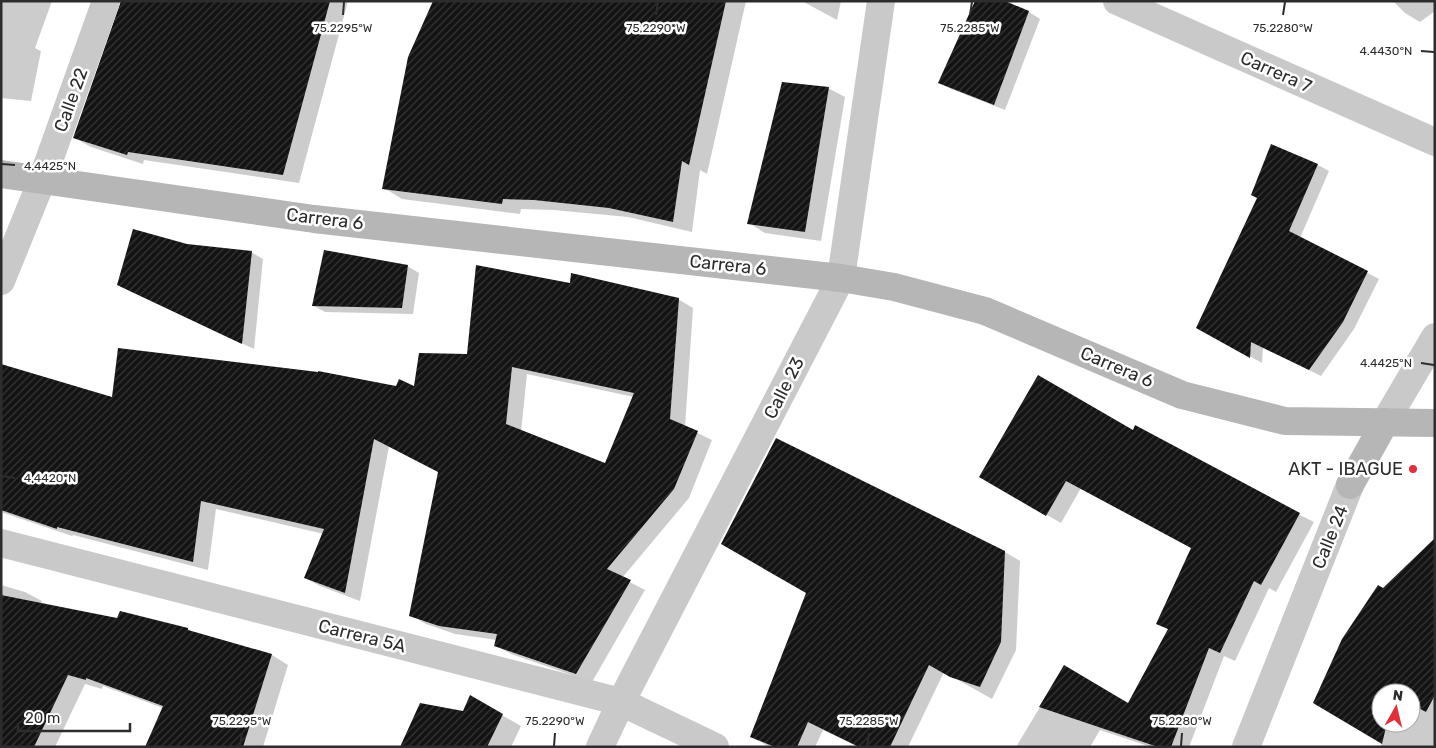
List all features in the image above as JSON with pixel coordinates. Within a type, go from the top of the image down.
[{"type":"street","name":"Calle 22","points":[[1,281],[42,180],[106,1]]},
{"type":"street","name":"Calle 23","points":[[600,747],[621,702],[841,278],[881,1]]},
{"type":"street","name":"Carrera 7","points":[[1117,1],[1435,142]]},
{"type":"street","name":"Carrera 6","points":[[1,174],[314,219],[841,278],[894,287],[985,311],[1182,395],[1285,421],[1435,423]]},
{"type":"street","name":"Calle 24","points":[[1246,747],[1350,485],[1435,337]]},
{"type":"street","name":"Carrera 5A","points":[[1,543],[621,702],[715,747]]},
{"type":"building","points":[[121,1],[330,1],[283,175],[128,152],[127,155],[73,138]]},
{"type":"building","points":[[433,1],[726,1],[689,165],[682,161],[673,222],[609,208],[534,200],[503,199],[502,204],[382,189],[408,57]]},
{"type":"building","points":[[975,1],[1005,1],[1029,11],[994,105],[938,83]]},
{"type":"building","points":[[782,82],[829,87],[805,232],[747,224]]},
{"type":"building","points":[[1271,144],[1318,164],[1289,231],[1368,271],[1343,322],[1309,370],[1251,342],[1250,358],[1196,328],[1257,198],[1251,195]]},
{"type":"building","points":[[133,229],[187,244],[252,251],[242,344],[117,285]]},
{"type":"building","points":[[324,250],[408,265],[402,308],[312,306]]},
{"type":"building","points":[[476,265],[570,283],[571,273],[679,298],[670,419],[698,431],[674,489],[607,569],[631,580],[576,674],[494,646],[497,634],[439,626],[409,616],[438,472],[374,439],[345,593],[304,578],[324,529],[201,501],[193,562],[57,527],[57,529],[1,510],[1,364],[112,397],[118,348],[318,371],[396,386],[399,379],[414,386],[419,353],[467,354]],"holes":[[[512,367],[634,393],[605,463],[506,424]]]},
{"type":"building","points":[[1038,375],[1133,430],[1135,425],[1300,513],[1261,585],[1254,581],[1220,653],[1209,648],[1171,747],[1158,747],[1039,707],[1064,665],[1128,703],[1168,629],[1156,624],[1191,548],[1066,481],[1046,516],[979,477]]},
{"type":"building","points":[[776,438],[1005,551],[1001,642],[980,687],[950,677],[929,665],[890,747],[859,747],[808,722],[797,747],[775,747],[750,737],[806,593],[721,544]]},
{"type":"building","points":[[1435,538],[1435,695],[1426,712],[1421,709],[1421,683],[1371,683],[1371,733],[1385,733],[1382,744],[1313,703],[1342,639],[1378,585],[1383,588]]},
{"type":"building","points":[[1,595],[117,618],[120,611],[188,628],[188,630],[272,654],[243,747],[145,747],[163,706],[86,678],[86,680],[68,675],[34,747],[1,747]]},
{"type":"building","points":[[470,695],[503,714],[487,747],[400,747],[420,703],[463,711]]},
{"type":"place","name":"AKT - IBAGUE","points":[[1413,469]]}]
